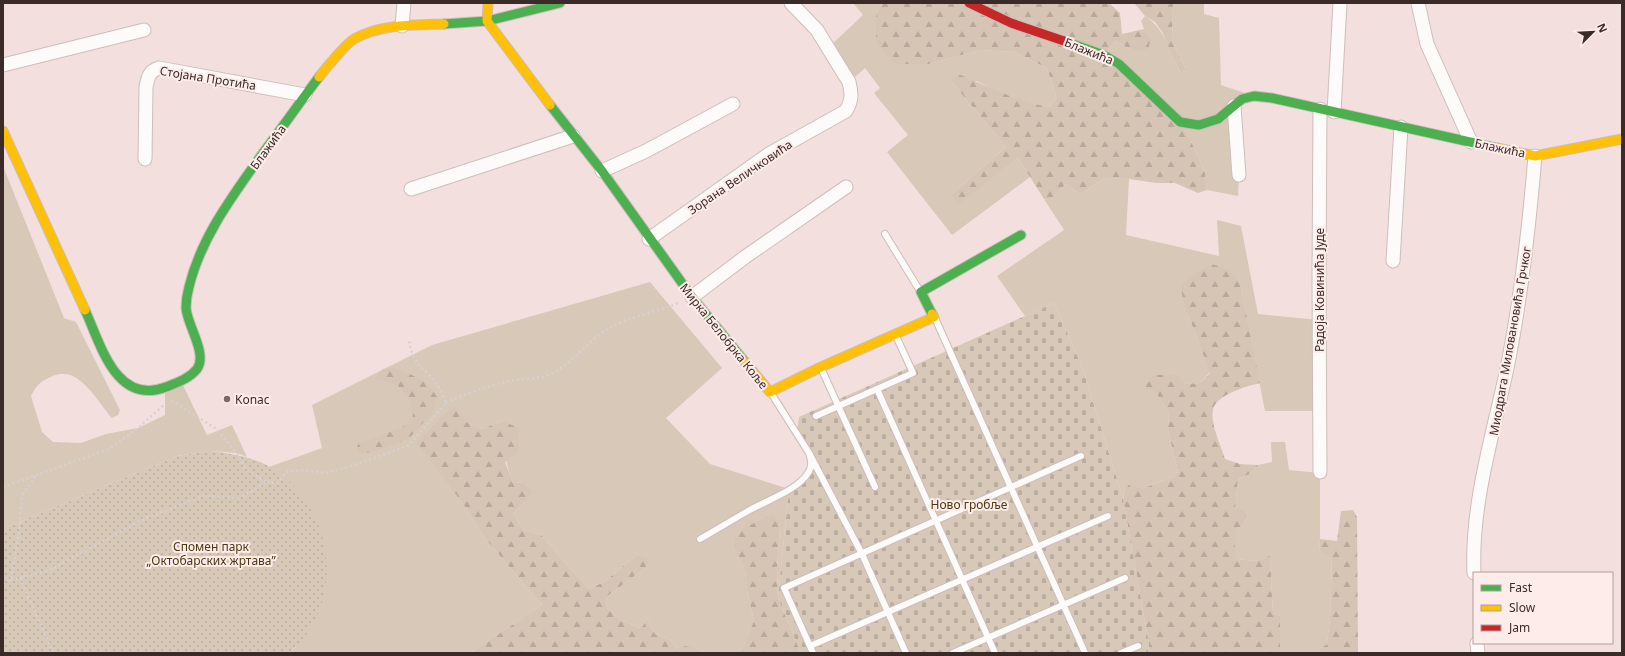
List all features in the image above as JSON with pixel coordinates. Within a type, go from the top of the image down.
[{"type":"street","points":[[402,26],[404,3]]},
{"type":"street","points":[[487,21],[488,3]]},
{"type":"street","name":"Блажића","points":[[3,131],[111,367],[123,382],[133,388],[153,392],[181,381],[191,375],[198,368],[200,354],[186,309],[188,290],[193,272],[211,232],[234,194],[305,95],[324,71],[353,40],[375,30],[402,26],[487,21],[560,3]]},
{"type":"street","name":"Зорана Величковића","points":[[649,239],[769,154],[846,111],[851,104],[852,92],[849,82],[817,30],[791,3]]},
{"type":"street","name":"Блажића","points":[[969,3],[1011,23],[1104,55],[1124,68],[1180,122],[1199,125],[1218,119],[1242,99],[1254,96],[1272,98],[1535,156],[1622,139]]},
{"type":"street","points":[[1334,112],[1340,3]]},
{"type":"street","points":[[1418,3],[1427,44],[1471,142]]},
{"type":"street","name":"Мирка Белобрка Коље","points":[[487,21],[573,136],[602,171],[649,239],[692,297],[770,392],[895,333],[934,317]]},
{"type":"street","points":[[3,65],[144,30]]},
{"type":"street","name":"Стојана Протића","points":[[145,159],[146,87],[148,75],[153,70],[159,68],[305,95]]},
{"type":"street","points":[[602,171],[646,151],[733,104]]},
{"type":"street","points":[[1234,106],[1239,175]]},
{"type":"street","name":"Радоја Ковинића Јуде","points":[[1320,109],[1320,472]]},
{"type":"street","points":[[1392,261],[1401,127]]},
{"type":"street","points":[[412,189],[573,136]]},
{"type":"street","name":"Миодрага Миловановића Грчког","points":[[1474,572],[1478,499],[1507,371],[1529,236],[1535,156]]},
{"type":"street","points":[[692,297],[745,257],[846,187]]},
{"type":"street","points":[[934,317],[921,292],[1021,235]]},
{"type":"lane","points":[[885,234],[921,292]]},
{"type":"lane","points":[[934,317],[1085,653]]},
{"type":"lane","points":[[816,416],[913,373],[895,333]]},
{"type":"lane","points":[[821,367],[874,487]]},
{"type":"lane","points":[[877,389],[995,653]]},
{"type":"lane","points":[[770,392],[809,452],[862,554],[906,653]]},
{"type":"lane","points":[[700,539],[789,489],[803,479],[809,472],[812,461],[809,452]]},
{"type":"lane","points":[[813,653],[784,588],[1081,456]]},
{"type":"lane","points":[[810,646],[1108,516]]},
{"type":"lane","points":[[953,653],[1125,578]]},
{"type":"lane","points":[[1121,653],[1138,646]]},
{"type":"path","points":[[3,584],[11,580],[48,571],[142,520],[204,496],[239,498],[267,482],[278,482],[286,472],[304,470],[325,473],[386,455],[408,446],[446,403],[457,397],[508,382],[546,376],[562,367],[609,328],[626,320],[660,311],[692,297]]},
{"type":"path","points":[[409,339],[411,350],[420,368],[438,386],[446,403]]},
{"type":"path","points":[[3,487],[109,449],[138,428],[170,399],[215,428],[237,454],[245,469],[267,482]]},
{"type":"path","points":[[11,580],[19,532],[22,494],[38,475]]},
{"type":"path","points":[[20,578],[53,653]]},
{"type":"green space","points":[[853,3],[883,3],[876,13],[894,64],[929,64],[980,50],[1014,52],[1047,68],[1057,98],[1049,107],[1029,104],[1001,94],[977,81],[951,81],[1006,147],[951,195],[958,204],[1018,158],[1030,177],[952,235],[887,152],[908,135],[874,93],[880,88],[865,68],[855,77],[830,46],[863,15]]},
{"type":"green space","points":[[883,3],[1109,3],[1120,13],[1122,34],[1144,29],[1151,38],[1148,49],[1134,51],[1115,41],[1104,55],[1180,122],[1190,139],[1205,173],[1207,190],[1198,193],[1175,183],[1157,183],[1129,179],[1104,178],[1081,194],[1066,184],[1050,200],[1044,199],[1018,158],[958,205],[951,195],[1006,147],[951,81],[958,74],[1025,101],[1049,107],[1057,98],[1047,68],[1014,52],[980,50],[929,64],[894,64],[876,42],[876,13]]},
{"type":"green space","points":[[1134,3],[1173,3],[1172,42],[1187,71],[1180,72],[1162,32],[1155,22],[1145,16]]},
{"type":"green space","points":[[1173,3],[1204,3],[1204,14],[1219,18],[1221,85],[1254,96],[1234,106],[1239,175],[1238,196],[1207,190],[1205,173],[1190,139],[1180,122],[1104,55],[1115,41],[1134,51],[1151,38],[1144,29],[1141,21],[1145,16],[1152,21],[1162,34],[1180,72],[1187,71],[1172,42]]},
{"type":"green space","points":[[3,166],[64,318],[76,322],[120,410],[118,415],[112,418],[80,380],[63,374],[53,376],[40,383],[31,396],[42,432],[53,442],[81,443],[106,434],[138,428],[165,415],[165,389],[181,381],[207,435],[232,425],[247,457],[237,453],[211,451],[177,456],[3,529]]},
{"type":"green space","points":[[1104,178],[1129,179],[1126,235],[1219,256],[1217,220],[1241,226],[1258,314],[1319,320],[1320,411],[1265,411],[1240,283],[1184,308],[1194,329],[1210,372],[1200,383],[1185,384],[1157,394],[1169,413],[1168,430],[1178,472],[1174,477],[1141,489],[1125,489],[1123,499],[1083,369],[1054,303],[1025,316],[997,276],[1064,230],[1044,199],[1050,200],[1066,184],[1081,194]]},
{"type":"green space","points":[[1212,264],[1229,270],[1240,283],[1260,383],[1232,392],[1219,400],[1215,405],[1212,415],[1214,428],[1225,459],[1240,464],[1258,465],[1252,473],[1238,479],[1235,510],[1247,510],[1244,524],[1235,530],[1235,559],[1256,561],[1270,556],[1273,613],[1280,616],[1280,653],[1148,653],[1149,644],[1123,499],[1125,489],[1131,483],[1141,489],[1174,477],[1178,472],[1168,430],[1169,413],[1157,394],[1145,386],[1154,375],[1177,375],[1185,384],[1200,383],[1210,373],[1194,329],[1184,308],[1181,286],[1193,274]]},
{"type":"green space","points":[[650,282],[722,368],[666,418],[710,464],[789,489],[778,598],[777,568],[780,528],[733,540],[734,549],[747,575],[747,590],[754,621],[740,653],[703,653],[696,648],[677,649],[668,639],[655,634],[647,617],[643,626],[639,628],[621,620],[607,608],[606,597],[645,568],[637,555],[604,582],[589,589],[541,535],[523,530],[513,513],[525,502],[523,483],[513,482],[510,475],[505,452],[503,421],[482,429],[466,422],[461,501],[484,537],[542,605],[470,653],[289,653],[296,647],[278,472],[269,467],[322,448],[312,405],[432,345]]},
{"type":"green space","name":"Ново гробље","points":[[1054,303],[1083,369],[1123,499],[1149,644],[1148,653],[801,653],[778,598],[789,489],[803,479],[812,461],[797,433],[799,417]]},
{"type":"green space","points":[[393,368],[418,378],[429,386],[437,397],[433,412],[411,436],[401,442],[372,452],[360,454],[357,449],[358,444],[402,427],[412,420],[412,406],[406,393],[397,385],[374,379],[383,369]]},
{"type":"green space","points":[[455,407],[466,422],[482,429],[503,421],[518,428],[519,452],[505,462],[513,482],[523,483],[533,492],[513,513],[523,530],[541,535],[589,589],[604,582],[637,555],[649,559],[645,568],[606,597],[607,608],[621,620],[639,628],[643,626],[647,617],[655,634],[668,639],[677,649],[684,646],[696,648],[703,653],[470,653],[542,605],[484,537],[461,501],[417,443],[447,411]]},
{"type":"green space","points":[[1271,442],[1285,442],[1289,470],[1320,473],[1319,553],[1332,556],[1330,618],[1327,644],[1314,653],[1280,653],[1280,616],[1273,613],[1270,557],[1256,561],[1235,559],[1235,530],[1244,524],[1247,510],[1235,510],[1238,479],[1252,473],[1258,465],[1272,462]]},
{"type":"green space","name":"Спомен парк „Октобарских жртава”","points":[[211,451],[238,455],[255,460],[279,473],[298,491],[312,513],[322,536],[326,561],[325,586],[319,611],[307,633],[289,653],[3,653],[3,529],[177,456]]},
{"type":"green space","points":[[1353,510],[1357,517],[1358,653],[1314,653],[1327,644],[1330,618],[1332,557],[1319,553],[1320,539],[1337,541],[1341,511]]},
{"type":"green space","points":[[772,514],[777,518],[780,528],[777,568],[778,598],[801,653],[740,653],[754,621],[747,590],[747,575],[734,549],[733,540],[744,528]]},
{"type":"traffic: fast","points":[[444,24],[487,21],[560,3]]},
{"type":"traffic: fast","points":[[1064,41],[1104,55],[1119,64],[1180,122],[1199,125],[1218,119],[1242,99],[1254,96],[1272,98],[1497,148]]},
{"type":"traffic: fast","points":[[85,310],[104,355],[113,369],[123,380],[134,388],[149,391],[166,387],[182,380],[194,372],[200,363],[200,356],[199,348],[187,315],[186,308],[187,295],[194,269],[210,233],[230,200],[319,77]]},
{"type":"traffic: fast","points":[[550,105],[602,171],[692,297],[745,362]]},
{"type":"traffic: fast","points":[[932,314],[921,292],[1021,235]]},
{"type":"traffic: slow","points":[[488,3],[487,21],[550,105]]},
{"type":"traffic: slow","points":[[319,77],[346,46],[354,39],[364,34],[375,30],[398,26],[444,24]]},
{"type":"traffic: slow","points":[[3,131],[85,310]]},
{"type":"traffic: slow","points":[[1497,148],[1535,156],[1622,139]]},
{"type":"traffic: slow","points":[[745,362],[770,392],[821,367],[934,317],[932,314]]},
{"type":"traffic: jam","points":[[969,3],[1011,23],[1064,41]]},
{"type":"place","name":"Konac","points":[[227,399]]}]
